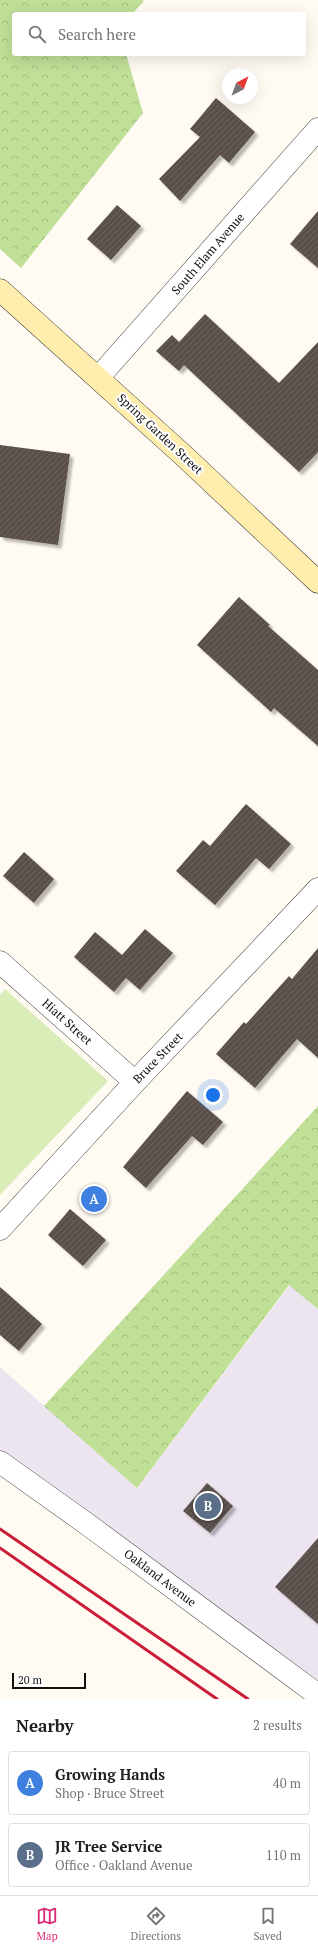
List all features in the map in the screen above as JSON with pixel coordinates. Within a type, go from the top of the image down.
[{"type":"main road","name":"Spring Garden Street","points":[[0,290],[183,455],[318,582]]},
{"type":"street","name":"South Elam Avenue","points":[[98,378],[318,129]]},
{"type":"street","name":"Bruce Street","points":[[0,1229],[134,1082],[318,889]]},
{"type":"street","name":"Hiatt Street","points":[[0,962],[134,1082]]},
{"type":"street","name":"Oakland Avenue","points":[[0,1462],[87,1524],[318,1695]]},
{"type":"shaded area","points":[[290,1285],[318,1309],[318,1680],[0,1453],[0,1367],[137,1488]]},
{"type":"green space","points":[[0,0],[144,1],[134,12],[12,12],[12,56],[127,56],[143,113],[21,268],[0,249]]},
{"type":"green space","points":[[5,989],[108,1081],[0,1195],[0,995]]},
{"type":"green space","points":[[318,1106],[318,1309],[289,1285],[137,1488],[44,1406]]},
{"type":"building","points":[[216,98],[255,132],[229,163],[220,155],[180,201],[159,179],[200,137],[190,129]]},
{"type":"building","points":[[117,205],[141,226],[111,260],[87,239]]},
{"type":"building","points":[[318,211],[318,268],[290,244]]},
{"type":"building","points":[[205,314],[279,383],[318,342],[318,452],[299,472],[184,365],[179,371],[156,351],[172,335],[179,342]]},
{"type":"building","points":[[0,445],[70,454],[58,545],[0,537]]},
{"type":"building","points":[[239,597],[270,625],[268,626],[318,670],[318,746],[274,708],[271,712],[197,645]]},
{"type":"building","points":[[246,804],[291,844],[269,869],[256,858],[215,905],[176,871],[203,840],[210,846]]},
{"type":"building","points":[[24,852],[54,879],[34,903],[3,876]]},
{"type":"building","points":[[145,929],[173,953],[140,990],[126,978],[114,992],[74,957],[95,932],[122,955]]},
{"type":"building","points":[[318,948],[318,1058],[297,1039],[255,1088],[216,1054],[244,1022],[246,1024],[289,976],[292,979]]},
{"type":"building","points":[[187,1091],[223,1122],[203,1145],[192,1136],[146,1188],[123,1167]]},
{"type":"building","points":[[70,1209],[106,1240],[83,1266],[48,1235]]},
{"type":"building","points":[[0,1287],[42,1324],[19,1351],[0,1335]]},
{"type":"building","points":[[207,1483],[233,1506],[210,1533],[183,1511]]},
{"type":"building","points":[[318,1538],[318,1624],[275,1587]]},
{"type":"railway","points":[[0,1529],[248,1699]]},
{"type":"railway","points":[[0,1548],[217,1699]]},
{"type":"place","name":"Growing Hands","points":[[94,1199]]},
{"type":"place","name":"JR Tree Service","points":[[208,1506]]}]
